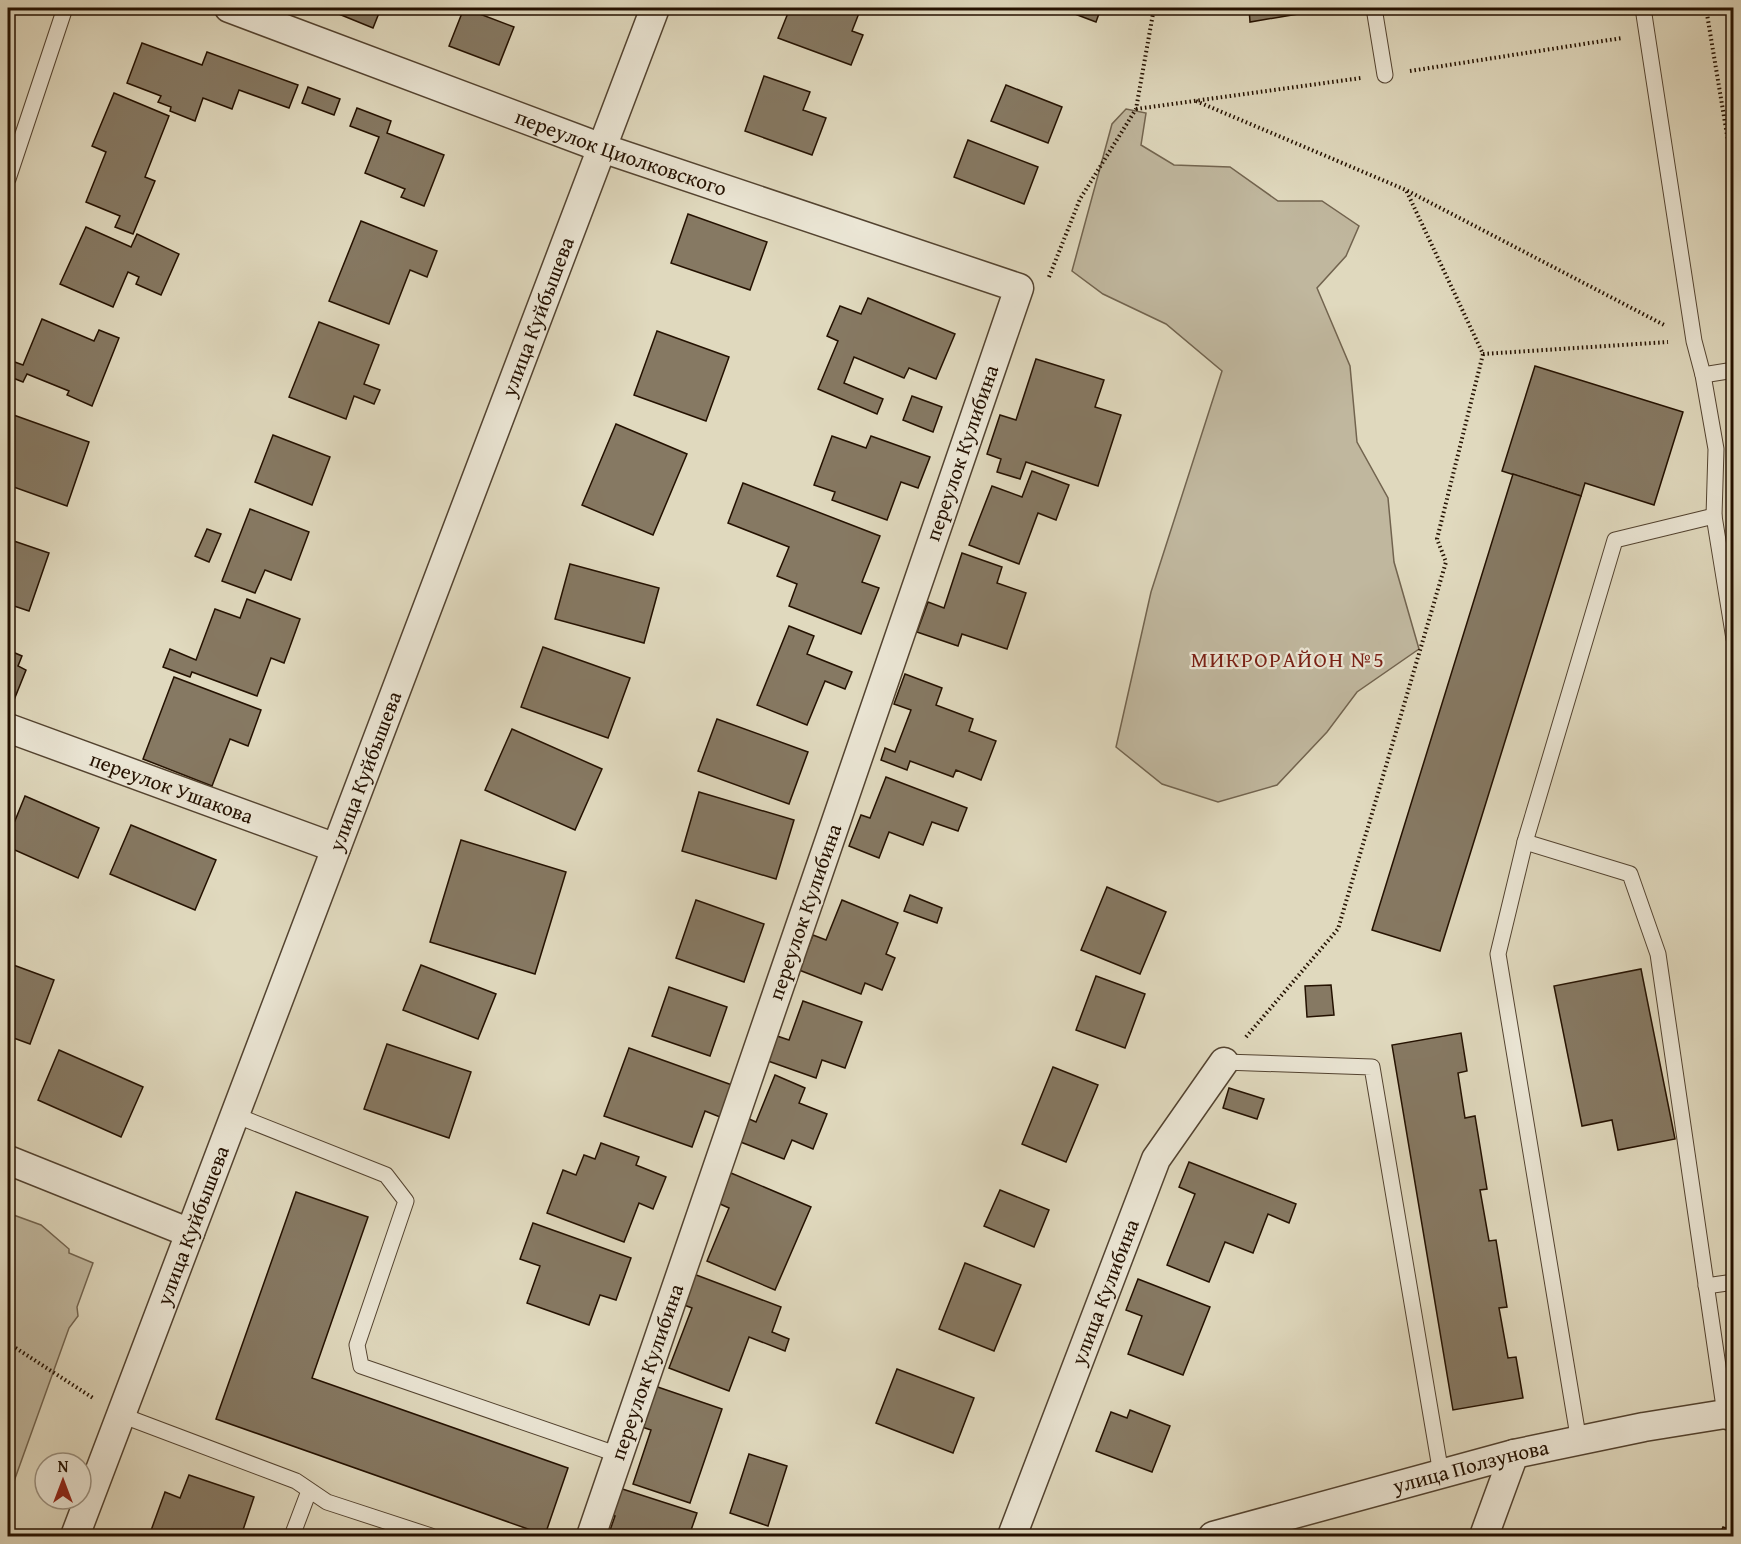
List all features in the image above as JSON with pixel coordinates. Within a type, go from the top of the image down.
[{"type":"street","name":"переулок Циолковского","points":[[229,8],[602,148],[1019,288]]},
{"type":"street","name":"улица Куйбышева","points":[[75,1536],[655,8]]},
{"type":"street","name":"переулок Кулибина","points":[[591,1536],[1019,288]]},
{"type":"street","name":"переулок Ушакова","points":[[8,728],[336,848]]},
{"type":"street","name":"улица Кулибина","points":[[1012,1536],[1156,1160],[1224,1062]]},
{"type":"street","points":[[8,1160],[190,1233]]},
{"type":"street","name":"улица Ползунова","points":[[1219,1535],[1514,1454],[1644,1427],[1729,1416]]},
{"type":"street","points":[[1484,1536],[1514,1454]]},
{"type":"lane","points":[[8,179],[65,8]]},
{"type":"lane","points":[[1374,8],[1385,75]]},
{"type":"lane","points":[[1643,8],[1694,340],[1703,375],[1716,449],[1714,516],[1734,639]]},
{"type":"lane","points":[[1703,375],[1734,370]]},
{"type":"lane","points":[[1579,1442],[1498,954],[1525,842],[1615,540],[1714,516]]},
{"type":"lane","points":[[1525,842],[1630,874],[1658,954],[1706,1286],[1729,1416]]},
{"type":"lane","points":[[1224,1062],[1372,1067],[1441,1474]]},
{"type":"lane","points":[[235,1115],[386,1174],[406,1201],[357,1345],[361,1366],[619,1455]]},
{"type":"lane","points":[[1706,1286],[1734,1282]]},
{"type":"lane","points":[[121,1415],[296,1482],[327,1502],[431,1536]]},
{"type":"lane","points":[[292,1536],[309,1491]]},
{"type":"path","points":[[1019,288],[1047,280],[1080,199],[1136,109],[1154,8]]},
{"type":"path","points":[[1706,8],[1734,177]]},
{"type":"path","points":[[1196,100],[1406,190],[1694,340]]},
{"type":"path","points":[[1224,1062],[1338,929],[1446,562],[1437,539],[1483,354],[1406,190]]},
{"type":"path","points":[[1483,354],[1694,340]]},
{"type":"path","points":[[8,1344],[121,1415]]},
{"type":"shaded area","points":[[1126,109],[1146,113],[1141,145],[1174,165],[1230,167],[1278,201],[1322,201],[1359,226],[1346,256],[1317,288],[1350,366],[1357,442],[1388,498],[1394,562],[1419,649],[1357,692],[1327,732],[1277,785],[1218,802],[1162,784],[1116,747],[1151,592],[1222,371],[1166,324],[1103,294],[1072,271],[1112,124]]},
{"type":"shaded area","points":[[8,1213],[41,1225],[69,1249],[69,1253],[93,1263],[77,1307],[78,1316],[69,1328],[8,1498]]},
{"type":"building","points":[[324,8],[381,8],[373,28]]},
{"type":"building","points":[[464,8],[514,27],[499,65],[449,46]]},
{"type":"building","points":[[790,8],[861,8],[852,31],[863,35],[851,65],[778,38]]},
{"type":"building","points":[[1059,8],[1101,8],[1096,22]]},
{"type":"building","points":[[1249,8],[1334,8],[1250,22]]},
{"type":"building","points":[[142,43],[202,65],[207,52],[298,85],[289,108],[239,90],[232,109],[203,98],[195,121],[170,111],[171,107],[158,102],[161,96],[127,83]]},
{"type":"building","points":[[764,76],[810,92],[803,110],[826,118],[812,155],[745,131]]},
{"type":"building","points":[[1006,85],[1062,107],[1048,143],[991,121]]},
{"type":"building","points":[[308,87],[340,99],[334,115],[302,103]]},
{"type":"building","points":[[114,93],[169,116],[145,177],[155,181],[133,234],[115,227],[120,216],[86,202],[106,152],[92,146]]},
{"type":"building","points":[[357,108],[391,121],[387,133],[444,155],[424,206],[401,197],[405,189],[365,173],[379,137],[350,126]]},
{"type":"building","points":[[968,140],[1038,167],[1024,204],[954,177]]},
{"type":"building","points":[[688,214],[767,242],[750,290],[671,263]]},
{"type":"building","points":[[361,221],[437,251],[427,277],[410,270],[389,324],[329,301]]},
{"type":"building","points":[[86,227],[131,247],[137,234],[179,254],[161,295],[136,284],[139,277],[128,272],[113,307],[60,284]]},
{"type":"building","points":[[868,298],[955,334],[936,379],[909,368],[904,378],[854,357],[844,383],[883,399],[877,414],[818,389],[838,341],[827,336],[840,306],[861,314]]},
{"type":"building","points":[[42,319],[94,341],[99,330],[119,338],[92,406],[67,395],[69,391],[27,374],[23,382],[8,376],[12,361],[23,365]]},
{"type":"building","points":[[319,322],[379,345],[364,384],[380,390],[374,404],[354,396],[346,419],[289,397]]},
{"type":"building","points":[[657,331],[729,357],[706,421],[634,395]]},
{"type":"building","points":[[1036,359],[1104,380],[1095,407],[1121,415],[1098,486],[1026,462],[1020,479],[997,472],[1001,459],[987,454],[1000,415],[1016,420]]},
{"type":"building","points":[[1535,366],[1683,412],[1654,505],[1585,483],[1581,496],[1502,471]]},
{"type":"building","points":[[912,396],[942,407],[933,432],[903,420]]},
{"type":"building","points":[[8,413],[89,442],[67,506],[8,485]]},
{"type":"building","points":[[616,424],[687,454],[653,535],[582,505]]},
{"type":"building","points":[[273,435],[330,457],[312,505],[255,482]]},
{"type":"building","points":[[832,436],[866,448],[871,436],[930,457],[918,488],[901,482],[887,520],[832,500],[835,492],[814,485]]},
{"type":"building","points":[[1032,471],[1069,485],[1056,520],[1038,513],[1019,564],[969,545],[992,486],[1022,497]]},
{"type":"building","points":[[1513,474],[1581,496],[1440,951],[1372,930]]},
{"type":"building","points":[[743,483],[880,536],[862,582],[879,588],[861,634],[789,606],[797,584],[777,576],[789,547],[728,523]]},
{"type":"building","points":[[250,509],[309,532],[291,580],[265,570],[255,593],[222,581]]},
{"type":"building","points":[[207,529],[221,534],[209,562],[195,556]]},
{"type":"building","points":[[8,539],[49,553],[29,611],[8,604]]},
{"type":"building","points":[[962,553],[1002,567],[997,583],[1026,593],[1007,649],[962,634],[958,646],[917,632],[928,602],[944,608]]},
{"type":"building","points":[[570,564],[659,588],[644,643],[555,619]]},
{"type":"building","points":[[247,599],[300,619],[284,663],[271,658],[257,696],[192,672],[190,677],[163,667],[170,649],[196,660],[215,609],[240,618]]},
{"type":"building","points":[[789,626],[814,636],[807,654],[852,672],[845,689],[825,681],[807,725],[757,705]]},
{"type":"building","points":[[543,647],[630,678],[608,738],[521,707]]},
{"type":"building","points":[[8,650],[22,656],[18,666],[26,670],[14,700],[8,697]]},
{"type":"building","points":[[905,674],[942,688],[936,705],[973,719],[969,731],[996,741],[981,780],[956,770],[953,777],[910,761],[907,770],[881,760],[885,748],[895,752],[911,710],[894,704]]},
{"type":"building","points":[[174,677],[261,710],[248,746],[230,739],[212,786],[143,759]]},
{"type":"building","points":[[717,719],[808,752],[789,804],[698,771]]},
{"type":"building","points":[[512,729],[602,769],[575,830],[485,790]]},
{"type":"building","points":[[8,777],[14,780],[8,797]]},
{"type":"building","points":[[886,777],[967,808],[958,831],[932,822],[923,845],[889,832],[879,858],[849,846],[861,815],[870,818]]},
{"type":"building","points":[[699,792],[794,820],[776,879],[682,851]]},
{"type":"building","points":[[25,796],[99,828],[78,878],[8,847],[8,838]]},
{"type":"building","points":[[131,825],[216,860],[195,910],[110,874]]},
{"type":"building","points":[[461,840],[566,872],[535,974],[430,942]]},
{"type":"building","points":[[1107,887],[1166,912],[1140,974],[1081,950]]},
{"type":"building","points":[[910,895],[942,908],[937,923],[904,911]]},
{"type":"building","points":[[696,900],[764,924],[744,982],[676,958]]},
{"type":"building","points":[[842,900],[898,923],[886,954],[895,958],[882,990],[865,983],[861,994],[799,970],[813,935],[826,940]]},
{"type":"building","points":[[8,963],[54,980],[30,1044],[8,1036]]},
{"type":"building","points":[[421,965],[496,994],[478,1039],[403,1010]]},
{"type":"building","points":[[1641,969],[1675,1139],[1618,1150],[1612,1120],[1582,1126],[1554,986]]},
{"type":"building","points":[[1096,976],[1145,994],[1125,1048],[1076,1030]]},
{"type":"building","points":[[1331,985],[1334,1015],[1307,1017],[1305,986]]},
{"type":"building","points":[[669,987],[727,1007],[710,1056],[652,1036]]},
{"type":"building","points":[[803,1001],[862,1022],[845,1068],[822,1060],[816,1078],[768,1061],[777,1036],[789,1040]]},
{"type":"building","points":[[1461,1033],[1467,1071],[1458,1073],[1465,1118],[1475,1116],[1487,1189],[1480,1190],[1489,1241],[1496,1240],[1507,1307],[1499,1308],[1508,1358],[1516,1357],[1523,1398],[1453,1410],[1392,1045]]},
{"type":"building","points":[[387,1044],[471,1072],[449,1138],[364,1109]]},
{"type":"building","points":[[629,1048],[732,1085],[720,1117],[705,1111],[692,1147],[604,1116]]},
{"type":"building","points":[[59,1050],[143,1087],[121,1137],[38,1100]]},
{"type":"building","points":[[1053,1067],[1098,1085],[1066,1162],[1022,1144]]},
{"type":"building","points":[[775,1075],[805,1088],[799,1103],[827,1114],[813,1149],[792,1140],[784,1159],[738,1141],[747,1118],[756,1122]]},
{"type":"building","points":[[1229,1088],[1264,1099],[1257,1119],[1223,1108]]},
{"type":"building","points":[[601,1143],[639,1157],[636,1165],[666,1177],[653,1209],[639,1203],[624,1242],[547,1213],[563,1170],[576,1175],[584,1155],[595,1159]]},
{"type":"building","points":[[1189,1162],[1296,1204],[1289,1223],[1268,1214],[1253,1253],[1225,1242],[1209,1282],[1167,1265],[1195,1194],[1179,1187]]},
{"type":"building","points":[[731,1173],[811,1207],[775,1290],[707,1261],[729,1208],[718,1203]]},
{"type":"building","points":[[1000,1190],[1049,1210],[1034,1247],[984,1226]]},
{"type":"building","points":[[296,1192],[368,1217],[312,1378],[568,1468],[545,1535],[216,1419]]},
{"type":"building","points":[[533,1223],[631,1258],[616,1300],[600,1295],[589,1325],[527,1303],[540,1266],[520,1259]]},
{"type":"building","points":[[965,1263],[1021,1285],[994,1351],[939,1329]]},
{"type":"building","points":[[691,1273],[781,1307],[772,1332],[789,1339],[785,1351],[749,1337],[729,1391],[669,1368],[692,1308],[679,1303]]},
{"type":"building","points":[[1138,1279],[1210,1307],[1183,1375],[1128,1354],[1142,1316],[1126,1310]]},
{"type":"building","points":[[897,1369],[974,1398],[953,1453],[876,1423]]},
{"type":"building","points":[[646,1383],[722,1409],[690,1503],[633,1484],[651,1430],[633,1424]]},
{"type":"building","points":[[1130,1410],[1170,1426],[1152,1472],[1096,1451],[1111,1412],[1127,1418]]},
{"type":"building","points":[[749,1454],[787,1466],[768,1526],[730,1513]]},
{"type":"building","points":[[189,1475],[254,1497],[241,1536],[149,1536],[165,1492],[180,1498]]},
{"type":"building","points":[[610,1485],[697,1513],[689,1536],[608,1536],[615,1516],[601,1511]]},
{"type":"building","points":[[1723,1527],[1734,1531],[1734,1536],[1719,1536]]},
{"type":"district","name":"МИКРОРАЙОН №5","points":[[1288,659]]}]
